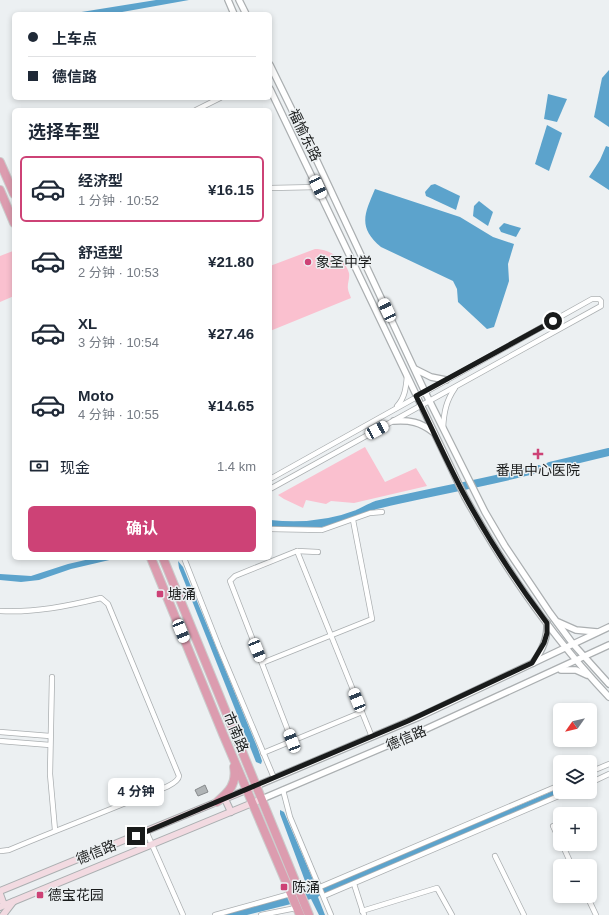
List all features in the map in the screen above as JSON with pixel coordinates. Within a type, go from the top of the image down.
[{"type":"highway","points":[[0,162],[12,189]]},
{"type":"highway","points":[[0,190],[12,218]]},
{"type":"highway","name":"市南路","points":[[152,560],[297,910]]},
{"type":"highway","name":"市南路","points":[[164,560],[309,915]]},
{"type":"highway","points":[[157,572],[167,568]]},
{"type":"highway","points":[[217,802],[228,793],[233,785],[235,772],[233,758]]},
{"type":"main road","name":"德信路","points":[[0,893],[256,786]]},
{"type":"main road","points":[[225,799],[231,812]]},
{"type":"main road","name":"德信路","points":[[2,906],[262,799]]},
{"type":"main road","points":[[0,893],[2,906]]},
{"type":"main road","points":[[3,915],[14,901]]},
{"type":"street","points":[[228,0],[233,12]]},
{"type":"street","points":[[239,0],[245,12]]},
{"type":"street","name":"福愉东路","points":[[272,69],[317,160],[414,369],[475,495],[505,546],[556,621],[573,644],[609,684]]},
{"type":"street","name":"福愉东路","points":[[272,93],[318,187],[456,480],[506,565],[565,648],[609,697]]},
{"type":"street","points":[[200,108],[216,100]]},
{"type":"street","points":[[272,188],[318,187]]},
{"type":"street","points":[[272,478],[416,396],[592,299],[599,299],[601,301],[601,306],[272,488]]},
{"type":"street","points":[[414,369],[431,377],[446,380]]},
{"type":"street","points":[[395,408],[403,398],[406,389],[407,376]]},
{"type":"street","points":[[437,440],[445,432],[444,412],[448,399],[455,388]]},
{"type":"street","points":[[394,421],[410,420],[420,423],[434,433]]},
{"type":"street","points":[[272,529],[322,530],[370,513],[382,512]]},
{"type":"street","points":[[262,663],[372,619],[353,520]]},
{"type":"street","points":[[297,551],[372,737]]},
{"type":"street","points":[[292,741],[230,581],[235,576],[297,551],[318,552]]},
{"type":"street","points":[[185,560],[274,778]]},
{"type":"street","points":[[0,611],[28,611],[57,608],[101,598],[106,602],[179,776],[178,780],[172,784],[55,830],[9,850],[1,851]]},
{"type":"street","points":[[556,621],[576,630],[599,632]]},
{"type":"street","points":[[532,663],[544,643],[547,633],[547,623]]},
{"type":"street","name":"德信路","points":[[256,786],[372,737],[609,627]]},
{"type":"street","name":"德信路","points":[[262,799],[424,730],[609,645]]},
{"type":"street","points":[[553,672],[565,669],[576,670],[590,677]]},
{"type":"street","points":[[52,677],[50,781],[55,830]]},
{"type":"street","points":[[263,753],[362,712]]},
{"type":"street","points":[[0,732],[50,736]]},
{"type":"street","points":[[0,741],[50,745]]},
{"type":"street","points":[[597,769],[609,764]]},
{"type":"street","points":[[597,780],[609,774]]},
{"type":"street","points":[[320,888],[553,788]]},
{"type":"street","points":[[283,790],[290,817],[324,895],[331,915]]},
{"type":"street","points":[[324,895],[354,884],[553,798]]},
{"type":"street","points":[[146,831],[183,915]]},
{"type":"street","points":[[495,856],[524,915]]},
{"type":"street","points":[[354,884],[363,913],[437,888],[452,915]]},
{"type":"street","points":[[215,915],[291,894]]},
{"type":"street","points":[[590,903],[596,915]]},
{"type":"street","points":[[261,915],[297,910]]},
{"type":"shaded area","points":[[315,249],[320,249],[331,253],[340,259],[347,268],[349,273],[348,291],[351,298],[272,330],[272,265]]},
{"type":"shaded area","points":[[12,251],[12,297],[0,302],[0,256]]},
{"type":"shaded area","points":[[365,447],[385,482],[416,468],[427,486],[354,503],[331,501],[326,504],[306,500],[303,508],[278,495]]},
{"type":"water","points":[[156,0],[189,0],[122,12],[81,12]]},
{"type":"water","points":[[609,70],[609,127],[594,117],[602,78]]},
{"type":"water","points":[[548,94],[567,99],[557,122],[544,119]]},
{"type":"water","points":[[547,125],[562,133],[549,171],[535,164]]},
{"type":"water","points":[[606,146],[609,147],[609,190],[589,177],[600,160]]},
{"type":"water","points":[[435,184],[460,196],[456,210],[426,196],[425,192],[431,185]]},
{"type":"water","points":[[375,189],[460,217],[493,237],[514,244],[508,264],[509,281],[494,327],[487,329],[458,302],[457,289],[453,281],[381,247],[373,240],[366,226],[365,220],[368,205]]},
{"type":"water","points":[[479,201],[493,212],[488,226],[473,216],[474,206]]},
{"type":"water","points":[[504,223],[521,228],[516,237],[501,232],[499,228]]},
{"type":"water","points":[[85,560],[109,560],[71,569],[39,580],[21,582],[0,580],[0,574],[31,576]]},
{"type":"water","points":[[178,561],[183,567],[258,749],[262,761],[261,764],[256,762],[179,568]]},
{"type":"water","points":[[553,791],[553,796],[319,896],[318,897],[325,915],[319,915],[311,899],[247,915],[221,915],[281,899],[308,889],[280,814],[280,810],[284,812],[317,889]]},
{"type":"building","points":[[205,785],[208,792],[198,796],[195,790]]},
{"type":"waterway","points":[[550,466],[609,452]]},
{"type":"waterway","points":[[272,524],[303,525],[336,521],[357,514],[376,505],[538,469]]},
{"type":"place","name":"象圣中学","points":[[308,262]]},
{"type":"place","name":"番禺中心医院","points":[[538,454]]},
{"type":"place","name":"塘涌","points":[[160,594]]},
{"type":"place","name":"陈涌","points":[[284,887]]},
{"type":"place","name":"德宝花园","points":[[40,895]]},
{"type":"route","points":[[136,836],[334,754],[408,721],[532,663],[539,655],[547,633],[547,623],[509,570],[475,515],[456,480],[416,396],[553,321]]}]
